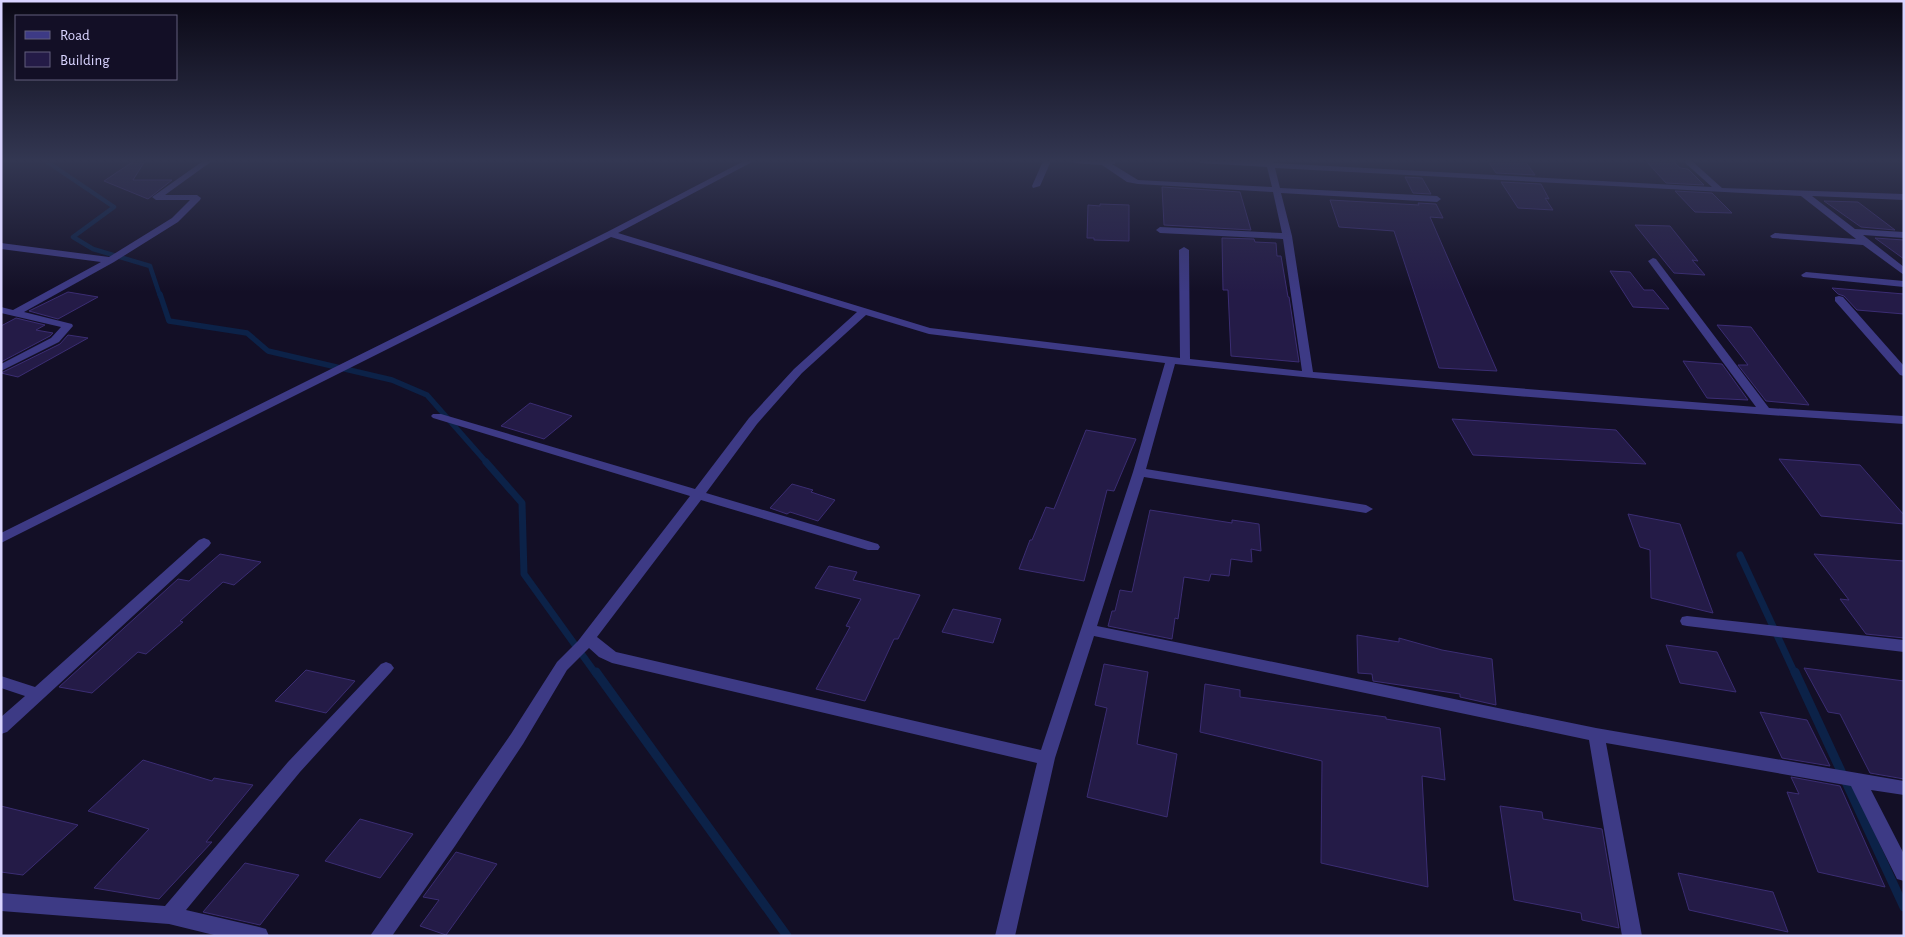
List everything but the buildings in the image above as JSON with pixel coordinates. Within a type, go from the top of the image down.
[{"type":"street","points":[[15,313],[111,260],[175,220],[190,205]]},
{"type":"street","points":[[1,539],[666,205]]},
{"type":"street","points":[[1280,205],[1287,236],[1308,375]]},
{"type":"street","points":[[1818,205],[1904,272]]},
{"type":"street","points":[[1160,230],[1287,236]]},
{"type":"street","points":[[1852,232],[1904,235]]},
{"type":"street","points":[[610,234],[930,331],[1308,375],[1904,420]]},
{"type":"street","points":[[1776,236],[1864,242]]},
{"type":"street","points":[[1,246],[111,260]]},
{"type":"street","points":[[1184,250],[1185,361]]},
{"type":"street","points":[[1653,261],[1765,411]]},
{"type":"street","points":[[1806,275],[1904,284]]},
{"type":"street","points":[[1839,299],[1904,373]]},
{"type":"street","points":[[1,310],[68,326],[54,340],[1,368]]},
{"type":"street","points":[[380,936],[450,840],[517,740],[562,666],[585,642],[777,392],[865,311]]},
{"type":"street","points":[[1005,936],[1047,758],[1139,472],[1171,360]]},
{"type":"street","points":[[437,416],[872,547]]},
{"type":"street","points":[[1139,472],[1366,509]]},
{"type":"street","points":[[1,726],[204,543]]},
{"type":"street","points":[[1687,621],[1904,646]]},
{"type":"street","points":[[1087,629],[1596,735],[1904,788]]},
{"type":"street","points":[[585,642],[612,657],[1047,758]]},
{"type":"street","points":[[169,915],[294,767],[386,668]]},
{"type":"street","points":[[1,682],[38,694]]},
{"type":"street","points":[[1596,735],[1632,936]]},
{"type":"street","points":[[1857,780],[1904,873]]},
{"type":"street","points":[[1,902],[169,915],[258,936]]},
{"type":"waterway","points":[[111,205],[114,207],[73,237],[93,249],[150,266],[160,296]]},
{"type":"waterway","points":[[160,294],[169,321],[247,333],[268,351],[392,380],[427,395],[487,463]]},
{"type":"waterway","points":[[486,462],[522,503],[524,574],[596,674]]},
{"type":"waterway","points":[[1740,555],[1795,674]]},
{"type":"waterway","points":[[596,672],[787,936]]},
{"type":"waterway","points":[[1795,672],[1904,907]]}]
